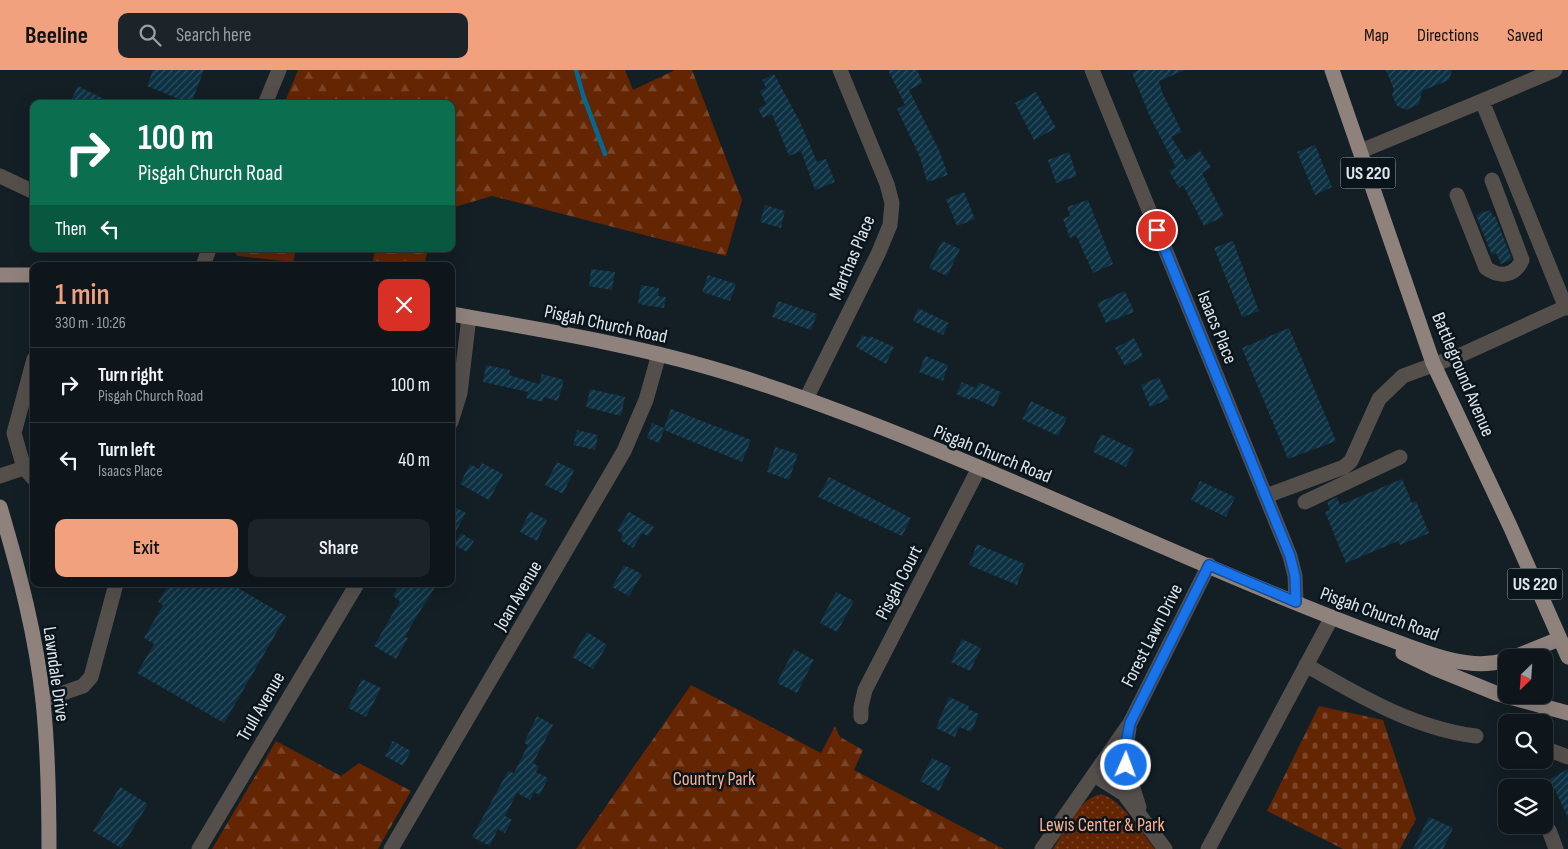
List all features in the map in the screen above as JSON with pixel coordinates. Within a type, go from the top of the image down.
[{"type":"main road","name":"Battleground Avenue","points":[[1332,70],[1433,364],[1510,526],[1568,657]]},
{"type":"main road","points":[[0,275],[30,275]]},
{"type":"main road","name":"Pisgah Church Road","points":[[455,315],[599,339],[742,378],[806,399],[979,468],[1338,620],[1447,658],[1484,663],[1498,661]]},
{"type":"main road","name":"Lawndale Drive","points":[[0,507],[26,604],[43,700],[49,792],[49,849]]},
{"type":"main road","points":[[1338,620],[1452,676],[1498,694],[1568,713]]},
{"type":"main road","points":[[1533,649],[1559,638]]},
{"type":"street","points":[[267,100],[279,70]]},
{"type":"street","name":"Marthas Place","points":[[806,399],[878,254],[890,225],[892,203],[887,184],[840,70]]},
{"type":"street","name":"Isaacs Place","points":[[1092,70],[1292,562],[1296,602]]},
{"type":"street","points":[[1361,151],[1555,70]]},
{"type":"street","points":[[1266,496],[1344,467],[1356,452],[1379,399],[1403,376],[1463,354],[1567,307],[1482,102]]},
{"type":"street","points":[[0,176],[30,190]]},
{"type":"street","points":[[1457,195],[1486,268],[1496,275],[1508,274],[1518,268],[1522,260],[1492,180]]},
{"type":"street","points":[[455,409],[460,393],[469,317]]},
{"type":"street","name":"Joan Avenue","points":[[390,849],[624,451],[646,400],[659,354]]},
{"type":"street","points":[[0,476],[29,474],[14,433],[30,375]]},
{"type":"street","points":[[1305,502],[1400,457]]},
{"type":"street","name":"Pisgah Court","points":[[861,717],[865,690],[979,468]]},
{"type":"street","name":"Forest Lawn Drive","points":[[1165,849],[1124,794],[1094,775],[1130,723],[1209,565]]},
{"type":"street","points":[[43,700],[84,686],[91,676],[115,587]]},
{"type":"street","name":"Trull Avenue","points":[[199,849],[354,587]]},
{"type":"street","points":[[1208,849],[1306,665],[1338,620]]},
{"type":"street","points":[[1306,665],[1382,709],[1447,733],[1476,736]]},
{"type":"street","name":"Forest Lawn Drive","points":[[1130,723],[1125,749],[1126,765],[1142,816]]},
{"type":"street","points":[[1553,751],[1568,757]]},
{"type":"street","points":[[1042,849],[1094,775]]},
{"type":"street","points":[[1550,834],[1556,849]]},
{"type":"green space","points":[[298,70],[625,70],[633,90],[675,70],[692,70],[742,200],[726,256],[492,196],[455,207],[455,100],[286,100]]},
{"type":"green space","points":[[234,252],[295,252],[293,262],[238,256]]},
{"type":"green space","points":[[374,252],[427,252],[425,262],[373,262]]},
{"type":"green space","name":"Country Park","points":[[691,685],[821,753],[835,726],[840,737],[863,750],[854,770],[1004,849],[576,849]]},
{"type":"green space","points":[[1319,706],[1383,720],[1416,819],[1400,849],[1343,849],[1267,811]]},
{"type":"green space","points":[[276,741],[341,776],[359,763],[411,791],[378,849],[212,849]]},
{"type":"green space","name":"Lewis Center & Park","points":[[1101,794],[1109,797],[1123,809],[1155,849],[1053,849],[1073,816],[1085,802]]},
{"type":"building","points":[[153,70],[204,70],[193,100],[181,100],[147,86]]},
{"type":"building","points":[[888,70],[917,70],[923,83],[909,90],[939,150],[948,175],[927,182],[920,157],[897,109],[905,105]]},
{"type":"building","points":[[1139,70],[1185,70],[1159,81],[1162,92],[1182,132],[1171,137],[1186,160],[1200,151],[1211,167],[1202,173],[1224,216],[1204,226],[1183,185],[1179,188],[1169,171],[1176,167],[1151,119],[1132,73]]},
{"type":"building","points":[[1386,70],[1452,70],[1449,80],[1422,91],[1419,104],[1406,110],[1397,106],[1392,95],[1394,90]]},
{"type":"building","points":[[774,74],[800,122],[817,162],[826,159],[835,182],[815,190],[801,151],[789,156],[772,114],[763,118],[758,109],[766,104],[760,91],[766,88],[762,80]]},
{"type":"building","points":[[78,86],[106,100],[71,100]]},
{"type":"building","points":[[1036,92],[1056,128],[1034,140],[1015,103]]},
{"type":"building","points":[[1315,145],[1332,187],[1315,195],[1297,152]]},
{"type":"building","points":[[1069,152],[1077,176],[1056,183],[1048,160]]},
{"type":"building","points":[[964,192],[975,219],[957,226],[946,199]]},
{"type":"building","points":[[1088,200],[1113,264],[1093,273],[1076,235],[1070,238],[1063,219],[1070,216],[1067,207]]},
{"type":"building","points":[[765,205],[785,211],[781,228],[760,222]]},
{"type":"building","points":[[1490,210],[1493,217],[1495,216],[1512,259],[1501,264],[1496,253],[1492,255],[1476,215]]},
{"type":"building","points":[[942,241],[960,249],[947,276],[929,268]]},
{"type":"building","points":[[1233,241],[1259,311],[1242,317],[1214,248]]},
{"type":"building","points":[[591,269],[615,272],[612,290],[589,286]]},
{"type":"building","points":[[708,275],[736,284],[730,301],[702,292]]},
{"type":"building","points":[[641,285],[659,288],[658,296],[666,297],[664,308],[638,304]]},
{"type":"building","points":[[1125,291],[1134,312],[1106,323],[1097,303]]},
{"type":"building","points":[[778,301],[817,314],[811,330],[772,317]]},
{"type":"building","points":[[918,308],[949,323],[943,335],[913,321]]},
{"type":"building","points":[[1289,328],[1336,441],[1288,459],[1242,348]]},
{"type":"building","points":[[862,335],[869,338],[870,336],[894,347],[886,364],[856,347]]},
{"type":"building","points":[[1134,338],[1143,356],[1125,366],[1115,348]]},
{"type":"building","points":[[925,356],[948,365],[943,381],[919,372]]},
{"type":"building","points":[[486,365],[510,370],[509,375],[539,384],[542,374],[564,380],[558,401],[544,397],[543,402],[526,398],[528,392],[483,382]]},
{"type":"building","points":[[1159,377],[1169,399],[1150,407],[1141,385]]},
{"type":"building","points":[[962,382],[976,388],[979,382],[1001,392],[994,407],[971,397],[970,400],[956,394]]},
{"type":"building","points":[[590,389],[625,397],[621,416],[586,407]]},
{"type":"building","points":[[1031,401],[1067,418],[1058,436],[1022,419]]},
{"type":"building","points":[[671,409],[751,440],[742,462],[664,430],[659,443],[647,438],[652,423],[664,428]]},
{"type":"building","points":[[577,430],[598,435],[595,450],[573,445]]},
{"type":"building","points":[[1101,434],[1134,449],[1126,467],[1093,452]]},
{"type":"building","points":[[775,447],[798,454],[789,480],[767,472]]},
{"type":"building","points":[[557,462],[574,470],[563,494],[545,485]]},
{"type":"building","points":[[482,463],[503,474],[489,500],[460,484],[470,464],[479,469]]},
{"type":"building","points":[[829,477],[911,518],[902,536],[818,497]]},
{"type":"building","points":[[1402,479],[1412,503],[1416,501],[1429,533],[1400,545],[1398,541],[1346,563],[1325,512],[1330,510],[1327,502],[1337,497],[1340,505]]},
{"type":"building","points":[[1200,481],[1235,497],[1226,517],[1191,500]]},
{"type":"building","points":[[455,507],[466,513],[455,533]]},
{"type":"building","points":[[530,511],[547,520],[537,541],[520,532]]},
{"type":"building","points":[[629,512],[654,527],[648,536],[642,533],[633,548],[620,540],[623,535],[617,530]]},
{"type":"building","points":[[461,533],[474,541],[467,552],[455,546]]},
{"type":"building","points":[[977,544],[1025,564],[1017,585],[969,565]]},
{"type":"building","points":[[624,565],[642,574],[629,596],[612,587]]},
{"type":"building","points":[[167,587],[236,587],[286,616],[224,723],[137,673],[154,644],[144,638],[163,605],[158,602]]},
{"type":"building","points":[[398,587],[435,587],[412,624],[405,637],[408,638],[396,659],[374,646],[400,601],[393,596]]},
{"type":"building","points":[[836,592],[854,601],[837,632],[820,623]]},
{"type":"building","points":[[587,632],[607,645],[593,669],[572,657]]},
{"type":"building","points":[[962,639],[981,648],[970,671],[951,662]]},
{"type":"building","points":[[794,649],[814,660],[797,693],[777,683]]},
{"type":"building","points":[[362,679],[381,688],[366,717],[348,708]]},
{"type":"building","points":[[949,697],[969,706],[968,709],[979,714],[971,732],[959,727],[955,737],[936,728]]},
{"type":"building","points":[[537,716],[553,725],[533,763],[539,766],[536,772],[548,778],[540,795],[534,792],[530,800],[517,793],[505,816],[512,820],[505,833],[498,829],[490,846],[472,837],[508,771],[514,773],[528,745],[524,743]]},
{"type":"building","points":[[393,741],[411,751],[403,766],[385,756]]},
{"type":"building","points":[[932,758],[951,767],[939,791],[920,781]]},
{"type":"building","points":[[1568,769],[1568,818],[1553,786],[1553,779],[1550,779]]},
{"type":"building","points":[[120,787],[148,804],[121,848],[93,831]]},
{"type":"building","points":[[1429,817],[1453,828],[1443,849],[1413,849]]},
{"type":"waterway","points":[[576,70],[583,95],[605,154]]},
{"type":"route","points":[[1126,765],[1125,749],[1130,723],[1209,565],[1296,602],[1294,568],[1290,556],[1157,230]]}]
